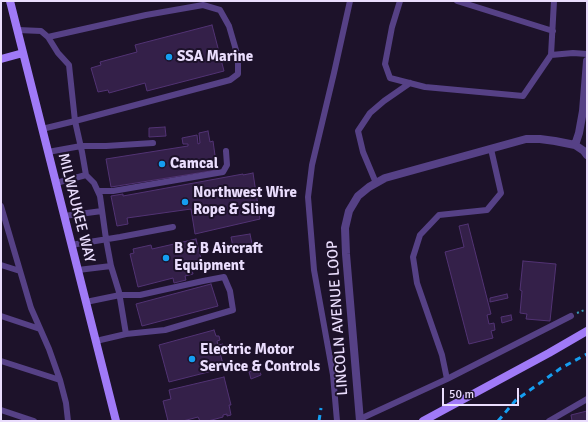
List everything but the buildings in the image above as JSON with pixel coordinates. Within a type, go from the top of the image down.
[{"type":"street","name":"MILWAUKEE WAY","points":[[10,1],[116,421]]},
{"type":"street","points":[[1,59],[23,53]]},
{"type":"street","points":[[575,145],[583,111],[587,61]]},
{"type":"street","name":"LINCOLN AVENUE LOOP","points":[[360,420],[345,228],[349,212],[358,196],[369,187],[385,178],[526,139],[540,139],[575,145],[587,155]]},
{"type":"street","points":[[427,419],[549,354],[587,331]]},
{"type":"lane","points":[[336,420],[333,375],[314,270],[308,197],[312,165],[350,1]]},
{"type":"lane","points":[[400,1],[392,27],[385,64],[390,78],[425,87],[523,96],[551,55],[554,1]]},
{"type":"lane","points":[[457,1],[553,30]]},
{"type":"lane","points":[[42,129],[230,80],[238,74],[238,57],[229,26],[220,10],[203,6],[146,15],[48,37]]},
{"type":"lane","points":[[18,30],[41,31],[48,37],[58,53],[69,65],[75,121],[86,175],[94,183],[100,196],[111,266],[120,295],[126,334]]},
{"type":"lane","points":[[551,55],[573,53],[587,54]]},
{"type":"lane","points":[[376,183],[363,152],[358,131],[370,113],[410,83]]},
{"type":"lane","points":[[48,152],[81,146],[153,143]]},
{"type":"lane","points":[[448,379],[442,355],[417,283],[413,256],[420,235],[439,215],[486,210],[501,192],[491,149]]},
{"type":"lane","points":[[98,191],[113,191],[223,172],[227,165],[226,151]]},
{"type":"lane","points":[[56,183],[86,175]]},
{"type":"lane","points":[[1,206],[3,220],[31,308],[49,349],[60,380],[66,403],[68,421]]},
{"type":"lane","points":[[64,216],[102,211]]},
{"type":"lane","points":[[71,245],[173,227]]},
{"type":"lane","points":[[1,265],[20,271]]},
{"type":"lane","points":[[78,270],[111,266]]},
{"type":"lane","points":[[86,302],[120,295],[140,295],[224,277],[230,291],[233,310],[164,330],[126,334],[96,341]]},
{"type":"lane","points":[[1,316],[40,329]]},
{"type":"lane","points":[[360,420],[448,379],[571,316]]},
{"type":"lane","points":[[1,361],[60,380]]},
{"type":"lane","points":[[549,421],[587,399]]},
{"type":"lane","points":[[1,410],[34,421]]},
{"type":"railway","points":[[498,421],[516,400],[561,368],[587,354]]},
{"type":"railway","points":[[319,421],[321,408]]},
{"type":"place","name":"SSA Marine","points":[[169,57]]},
{"type":"place","name":"Camcal","points":[[162,164]]},
{"type":"place","name":"Northwest Wire Rope & Sling","points":[[185,202]]},
{"type":"place","name":"B & B Aircraft Equipment","points":[[166,258]]},
{"type":"place","name":"Electric Motor Service & Controls","points":[[192,359]]}]
